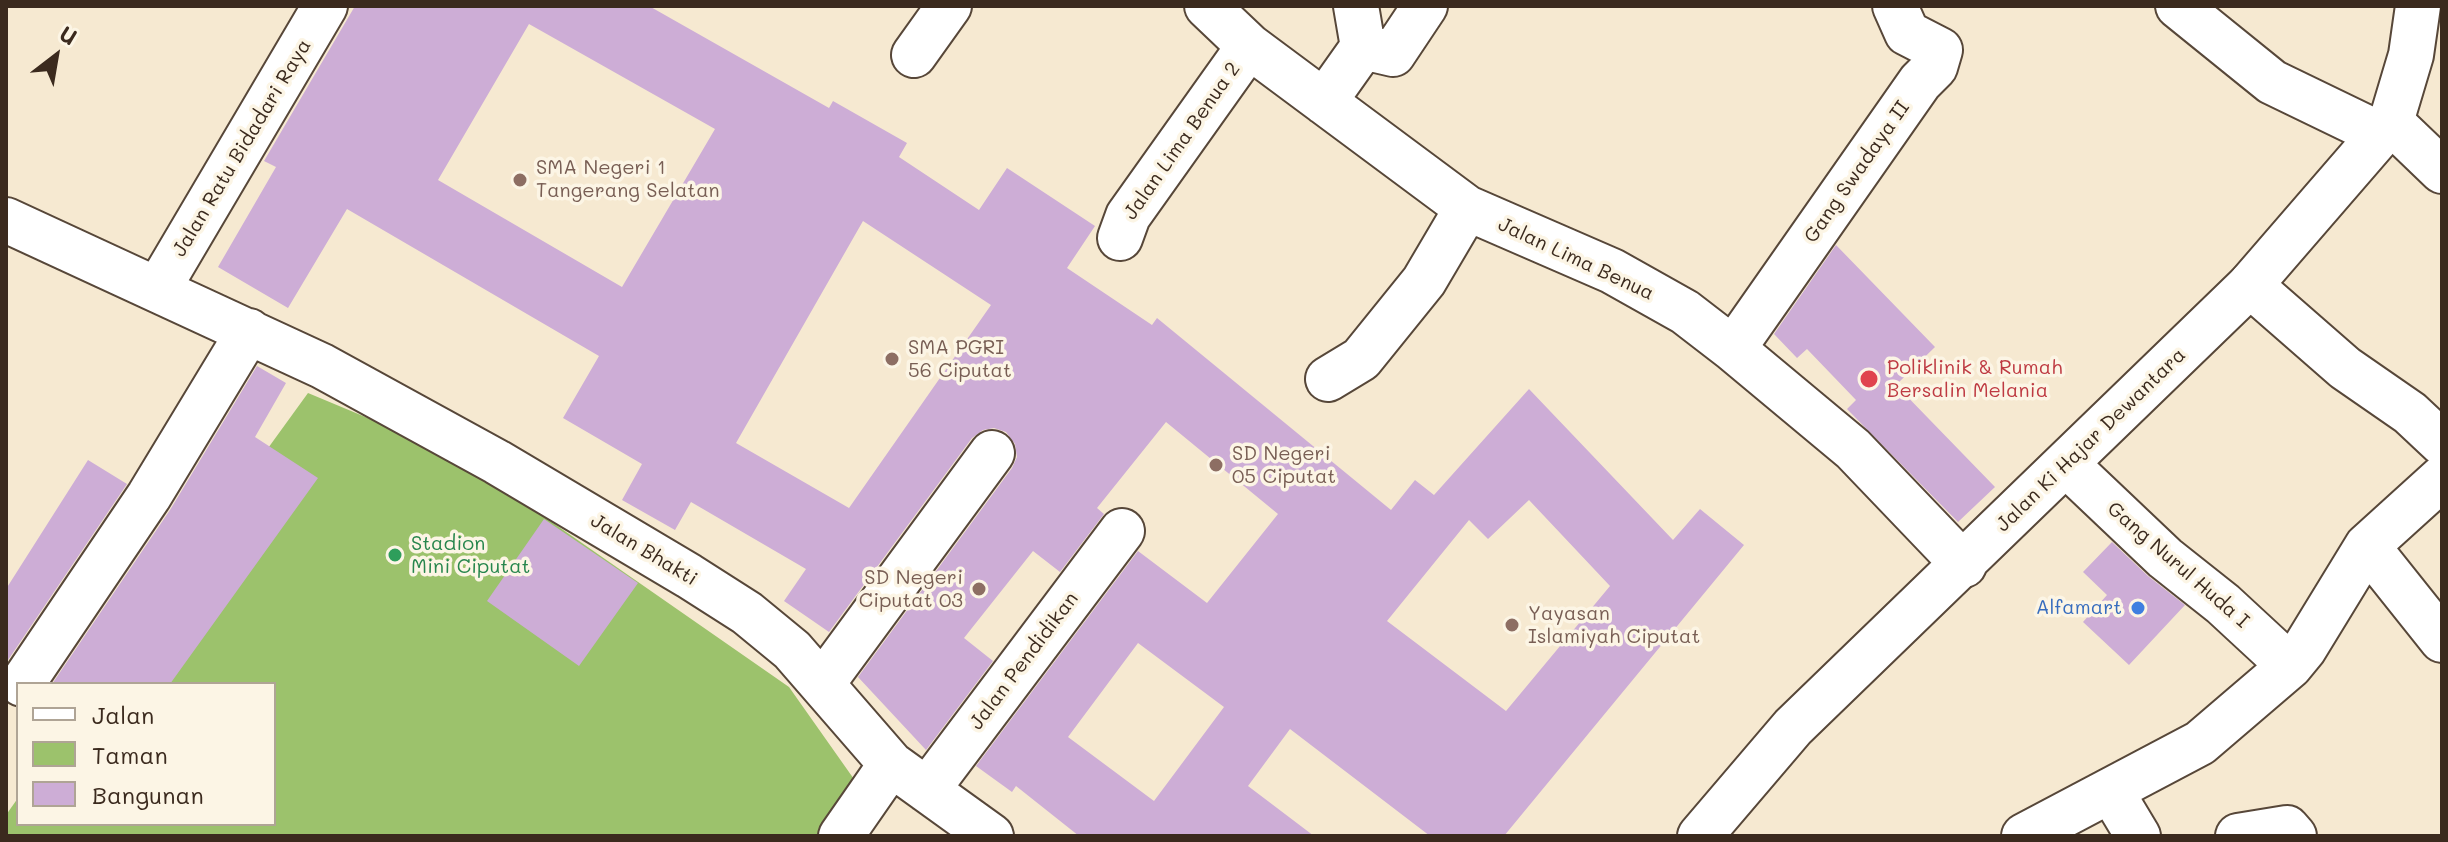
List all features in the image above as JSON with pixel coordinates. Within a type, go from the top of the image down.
[{"type":"street","name":"Jalan Ratu Bidadari Raya","points":[[158,289],[325,6]]},
{"type":"street","points":[[914,55],[949,6]]},
{"type":"street","name":"Jalan Lima Benua","points":[[1207,6],[1249,46],[1467,208],[1612,271],[1685,312],[1853,449],[1964,565]]},
{"type":"street","points":[[1324,102],[1360,26],[1393,54],[1425,6]]},
{"type":"street","name":"Gang Swadaya II","points":[[1733,349],[1920,82],[1935,67],[1940,50],[1907,33],[1895,6]]},
{"type":"street","points":[[2178,6],[2272,82],[2381,134],[2442,171]]},
{"type":"street","name":"Jalan Ki Hajar Dewantara","points":[[1700,836],[1793,727],[1964,565],[2250,285],[2381,134],[2411,55],[2418,6]]},
{"type":"street","name":"Jalan Lima Benua 2","points":[[1120,238],[1128,216],[1249,46]]},
{"type":"street","points":[[1328,379],[1361,359],[1424,281],[1467,208]]},
{"type":"street","name":"Jalan Bhakti","points":[[6,220],[322,366],[497,462],[689,576],[747,613],[792,650],[891,764],[991,836]]},
{"type":"street","points":[[2250,285],[2345,368],[2410,413],[2442,443]]},
{"type":"street","points":[[23,682],[149,496],[249,331]]},
{"type":"street","points":[[822,684],[992,453]]},
{"type":"street","name":"Gang Nurul Huda I","points":[[2067,465],[2165,558],[2223,604],[2290,666]]},
{"type":"street","points":[[2024,836],[2200,743],[2290,666],[2304,649],[2367,546],[2442,478]]},
{"type":"street","name":"Jalan Pendidikan","points":[[927,790],[1122,531]]},
{"type":"street","points":[[2367,546],[2442,640]]},
{"type":"street","points":[[841,836],[891,764]]},
{"type":"street","points":[[2111,791],[2138,836]]},
{"type":"street","points":[[2238,836],[2287,828],[2294,836]]},
{"type":"green space","name":"Stadion Mini Ciputat","points":[[308,393],[454,454],[789,687],[856,782],[828,836],[6,836],[6,815],[16,801],[16,826],[276,826],[276,682],[98,682]]},
{"type":"building","points":[[355,6],[649,6],[829,108],[833,101],[907,143],[899,157],[979,210],[1007,168],[1095,226],[1067,268],[1152,325],[1157,318],[1391,510],[1415,480],[1434,495],[1529,389],[1673,540],[1700,509],[1744,545],[1504,836],[1430,836],[1290,729],[1248,786],[1314,836],[1079,836],[1016,786],[1012,792],[976,766],[1138,551],[1207,603],[1278,514],[1166,422],[1097,508],[1104,514],[1060,572],[1033,551],[964,638],[993,661],[926,750],[858,677],[1012,468],[1017,457],[1015,444],[1006,432],[994,428],[983,430],[972,438],[829,632],[784,601],[806,569],[691,502],[675,530],[622,500],[642,464],[563,418],[599,356],[347,209],[288,308],[218,267],[276,167],[264,161]],"holes":[[[529,24],[715,129],[622,287],[438,180]],[[863,221],[991,305],[849,508],[736,443]],[[1529,500],[1610,586],[1506,711],[1387,621],[1469,520],[1488,539]],[[1138,643],[1224,707],[1154,801],[1068,737]]]},
{"type":"building","name":"Poliklinik & Rumah Bersalin Melania","points":[[1836,245],[1935,347],[1896,385],[1995,487],[1958,522],[1847,409],[1856,400],[1807,349],[1797,358],[1774,334]]},
{"type":"building","points":[[257,366],[286,383],[255,437],[318,478],[171,682],[53,682],[170,510]]},
{"type":"building","points":[[88,460],[127,484],[6,663],[6,589]]},
{"type":"building","points":[[544,519],[638,583],[579,666],[487,601]]},
{"type":"building","name":"Alfamart","points":[[2112,542],[2185,605],[2129,665],[2083,622],[2107,595],[2083,572]]},
{"type":"place","name":"SMA Negeri 1 Tangerang Selatan","points":[[520,180]]},
{"type":"place","name":"SMA PGRI 56 Ciputat","points":[[892,359]]},
{"type":"place","name":"Poliklinik & Rumah Bersalin Melania","points":[[1869,379]]},
{"type":"place","name":"SD Negeri 05 Ciputat","points":[[1216,465]]},
{"type":"place","name":"Stadion Mini Ciputat","points":[[395,555]]},
{"type":"place","name":"SD Negeri Ciputat 03","points":[[979,589]]},
{"type":"place","name":"Alfamart","points":[[2138,608]]},
{"type":"place","name":"Yayasan Islamiyah Ciputat","points":[[1512,625]]}]
